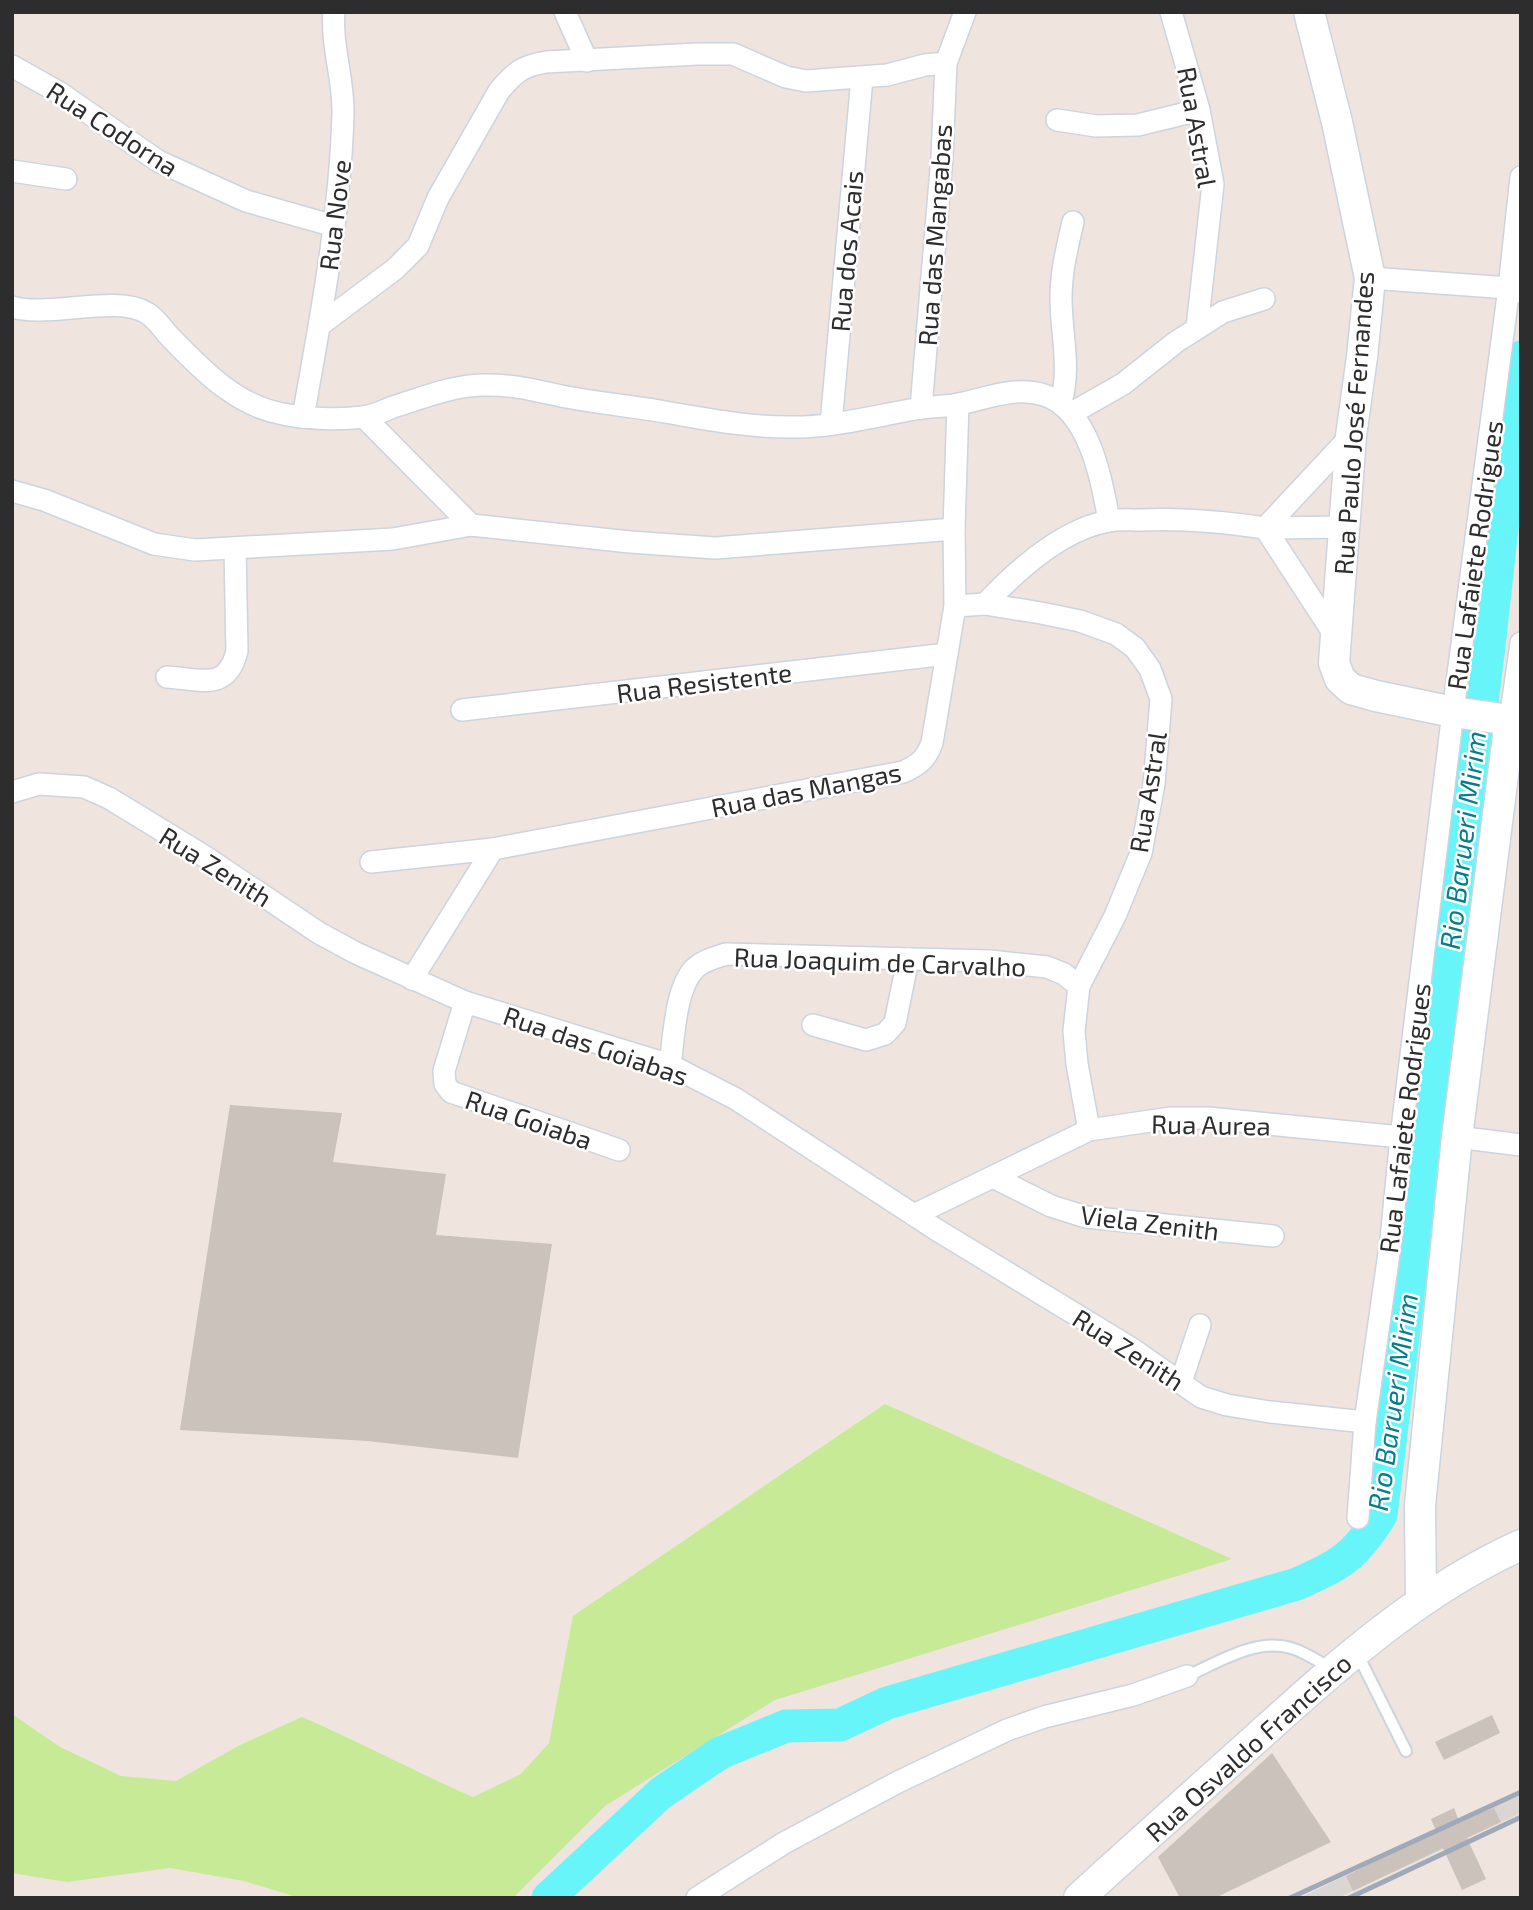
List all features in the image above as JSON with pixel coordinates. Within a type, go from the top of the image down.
[{"type":"main road","name":"Rua Paulo José Fernandes","points":[[1309,12],[1337,122],[1370,278],[1351,436],[1334,663],[1340,679],[1350,689],[1460,713],[1510,720]]},
{"type":"main road","name":"Rua Lafaiete Rodrigues","points":[[1421,1601],[1420,1505],[1457,1137],[1510,720]]},
{"type":"main road","name":"Rua Osvaldo Francisco","points":[[1079,1898],[1356,1650],[1421,1601],[1460,1576],[1521,1545]]},
{"type":"street","name":"Rua Nove","points":[[303,417],[320,325],[341,165],[343,110],[332,28],[334,12]]},
{"type":"street","points":[[565,12],[587,61]]},
{"type":"street","name":"Rua das Mangabas","points":[[921,408],[942,157],[946,63],[965,12]]},
{"type":"street","name":"Rua Astral","points":[[1171,12],[1199,110],[1213,184],[1197,328]]},
{"type":"street","points":[[320,325],[395,269],[418,246],[438,198],[499,91],[512,76],[527,65],[733,54],[786,77],[806,81],[862,78],[946,63]]},
{"type":"street","name":"Rua Codorna","points":[[12,66],[60,93],[158,162],[246,201],[334,226]]},
{"type":"street","name":"Rua dos Acais","points":[[831,424],[862,78]]},
{"type":"street","points":[[1057,120],[1096,126],[1138,125],[1199,110]]},
{"type":"street","points":[[12,171],[66,179]]},
{"type":"street","name":"Rua Lafaiete Rodrigues","points":[[1358,1518],[1365,1422],[1391,1239],[1401,1137],[1515,290],[1521,177]]},
{"type":"street","points":[[1066,407],[1062,270],[1073,222]]},
{"type":"street","points":[[1370,278],[1515,290]]},
{"type":"street","points":[[1066,407],[1123,384],[1197,328],[1223,312],[1264,299]]},
{"type":"street","points":[[12,307],[27,311],[108,306],[146,312],[203,370],[236,396],[260,408],[303,417],[364,417],[452,388],[482,385],[523,386],[562,396],[756,426],[792,428],[958,404],[992,394],[1043,394],[1066,407],[1089,443],[1104,489],[1109,521]]},
{"type":"street","name":"Rua das Mangas","points":[[371,862],[493,849],[903,772],[916,766],[927,757],[932,743],[955,606],[954,530],[958,404]]},
{"type":"street","points":[[364,417],[471,526]]},
{"type":"street","points":[[1265,528],[1351,436]]},
{"type":"street","points":[[12,491],[44,500],[154,544],[195,550],[393,538],[471,526],[715,548],[954,530]]},
{"type":"street","points":[[985,604],[1011,576],[1041,554],[1085,528],[1109,521],[1209,520],[1265,528],[1344,527]]},
{"type":"street","points":[[1265,528],[1336,637]]},
{"type":"street","points":[[167,677],[218,680],[227,675],[234,666],[237,651],[235,548]]},
{"type":"street","name":"Rua Astral","points":[[955,606],[985,604],[1080,621],[1116,634],[1135,648],[1150,669],[1160,699],[1154,784],[1141,853],[1115,916],[1079,986],[1074,1031],[1088,1130]]},
{"type":"street","points":[[1510,720],[1521,643]]},
{"type":"street","name":"Rua Resistente","points":[[461,710],[947,653]]},
{"type":"street","name":"Rua Zenith","points":[[12,792],[38,784],[60,784],[84,787],[109,798],[204,856],[319,933],[412,979]]},
{"type":"street","points":[[412,979],[493,849]]},
{"type":"street","name":"Rua Joaquim de Carvalho","points":[[670,1065],[684,984],[694,969],[708,960],[726,954],[990,961],[1047,967],[1064,974],[1079,986]]},
{"type":"street","points":[[813,1025],[866,1041],[884,1034],[895,1023],[908,959]]},
{"type":"street","name":"Rua das Goiabas","points":[[412,979],[465,1002],[670,1065],[736,1099],[914,1215]]},
{"type":"street","name":"Rua Goiaba","points":[[465,1002],[444,1071],[445,1084],[451,1092],[619,1150]]},
{"type":"street","name":"Rua Aurea","points":[[914,1215],[1088,1130],[1171,1118],[1208,1118],[1401,1137]]},
{"type":"street","points":[[1457,1137],[1521,1144]]},
{"type":"street","name":"Viela Zenith","points":[[993,1177],[1051,1206],[1086,1217],[1273,1236]]},
{"type":"street","name":"Rua Zenith","points":[[914,1215],[1135,1350],[1201,1397],[1227,1405],[1270,1412],[1365,1422]]},
{"type":"street","points":[[1181,1382],[1200,1325]]},
{"type":"street","points":[[697,1898],[784,1843],[898,1782],[1007,1730],[1044,1717],[1133,1695],[1187,1676]]},
{"type":"lane","points":[[1187,1676],[1244,1651],[1269,1645],[1289,1647],[1333,1670]]},
{"type":"lane","points":[[1356,1650],[1406,1751]]},
{"type":"green space","points":[[885,1404],[1232,1559],[775,1700],[605,1806],[513,1898],[300,1898],[244,1881],[170,1868],[67,1882],[12,1873],[12,1714],[60,1747],[121,1776],[176,1781],[240,1745],[302,1717],[473,1797],[521,1774],[549,1743],[573,1616]]},
{"type":"shaded area","points":[[1521,1795],[1521,1813],[1338,1898],[1300,1898],[1453,1823]]},
{"type":"building","points":[[230,1105],[342,1113],[333,1162],[446,1174],[436,1235],[552,1244],[518,1458],[367,1441],[180,1430]]},
{"type":"building","points":[[1492,1715],[1500,1733],[1444,1760],[1435,1742]]},
{"type":"building","points":[[1272,1753],[1331,1842],[1215,1898],[1180,1898],[1158,1857]]},
{"type":"building","points":[[1454,1808],[1459,1821],[1494,1808],[1501,1822],[1467,1838],[1486,1879],[1462,1890],[1443,1848],[1353,1891],[1346,1876],[1436,1831],[1431,1819]]},
{"type":"waterway","name":"Rio Barueri Mirim","points":[[548,1898],[661,1793],[720,1753],[786,1726],[840,1725],[887,1703],[1297,1584],[1345,1558],[1363,1541],[1381,1515],[1489,646],[1521,357]]},
{"type":"railway","points":[[1290,1898],[1521,1792]]},
{"type":"railway","points":[[1349,1898],[1521,1817]]}]
